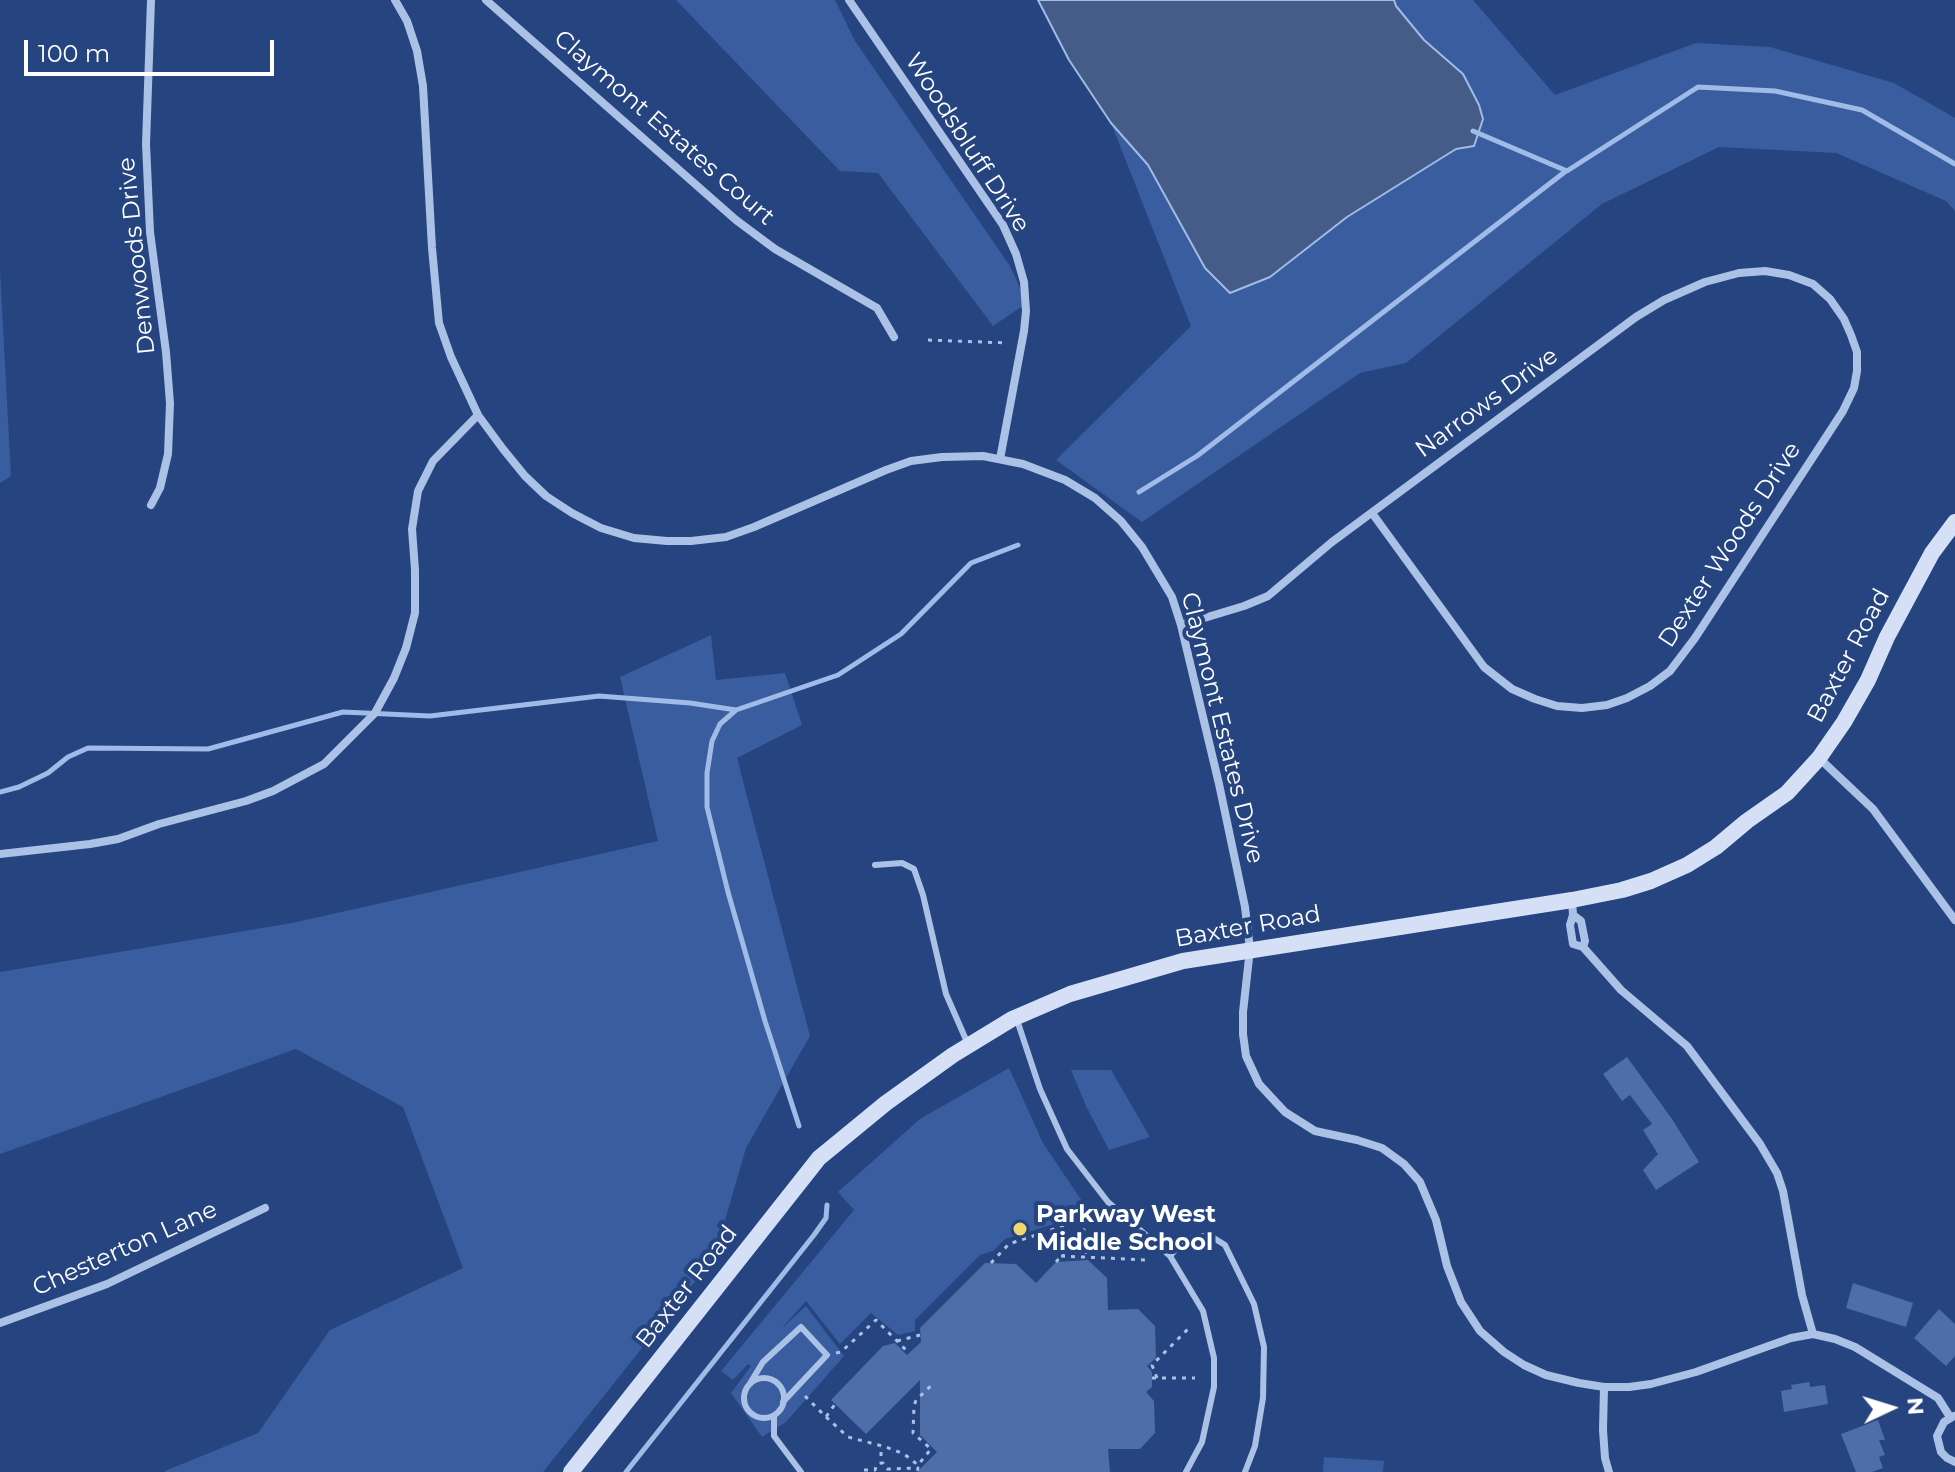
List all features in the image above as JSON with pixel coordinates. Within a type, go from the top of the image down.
[{"type":"main road","name":"Baxter Road","points":[[571,1472],[819,1158],[886,1103],[1016,1017],[1070,994],[1183,961],[1250,949],[1572,908],[1651,881],[1687,865],[1716,847],[1787,793],[1819,758],[1862,691],[1932,553],[1955,522]]},
{"type":"street","name":"Denwoods Drive","points":[[151,0],[146,144],[150,232],[170,403],[168,454],[160,488],[151,505]]},
{"type":"street","name":"Claymont Estates Drive","points":[[395,0],[407,21],[417,51],[423,86],[439,323],[478,415],[510,458],[546,496],[601,528],[634,538],[667,541],[726,537],[911,461],[962,456],[1000,459],[1065,480],[1095,498],[1121,521],[1142,547],[1172,597],[1181,625],[1245,907],[1250,949],[1243,1034],[1246,1056],[1259,1084],[1285,1112],[1315,1131],[1382,1148],[1404,1164],[1420,1182],[1436,1220],[1447,1266],[1461,1302],[1480,1331],[1504,1352],[1546,1375],[1604,1387],[1651,1384],[1696,1372],[1791,1338],[1813,1334]]},
{"type":"street","name":"Claymont Estates Court","points":[[486,0],[736,220],[775,249],[877,308],[894,337]]},
{"type":"street","name":"Woodsbluff Drive","points":[[849,0],[1003,225],[1016,254],[1024,282],[1025,321],[1000,459]]},
{"type":"street","name":"Narrows Drive","points":[[1181,625],[1268,596],[1332,542],[1636,317],[1664,300],[1705,282],[1739,273],[1765,271],[1800,278],[1813,284],[1830,299]]},
{"type":"street","name":"Dexter Woods Drive","points":[[1372,513],[1484,667],[1512,689],[1557,706],[1582,708],[1607,705],[1627,698],[1670,671],[1695,638],[1843,411],[1854,388],[1857,352],[1844,319],[1830,299]]},
{"type":"street","points":[[0,854],[118,839],[273,791],[301,778],[333,756],[375,713],[394,678],[415,613],[412,529],[418,491],[433,461],[478,415]]},
{"type":"street","points":[[1819,758],[1873,809],[1955,920]]},
{"type":"street","points":[[1572,908],[1581,921],[1585,941],[1583,947],[1621,990],[1687,1046],[1760,1144],[1777,1173],[1813,1334],[1855,1347],[1938,1398],[1953,1416],[1939,1428],[1938,1445],[1947,1458],[1955,1462]]},
{"type":"street","name":"Chesterton Lane","points":[[0,1323],[107,1284],[265,1208]]},
{"type":"street","points":[[1604,1387],[1603,1430],[1609,1472]]},
{"type":"lane","points":[[875,865],[902,863],[914,869],[946,994],[969,1046]]},
{"type":"lane","points":[[1016,1017],[1040,1089],[1067,1149],[1108,1202],[1170,1256],[1203,1311],[1214,1358],[1214,1387],[1202,1442],[1186,1472]]},
{"type":"lane","points":[[1170,1256],[1184,1240],[1209,1235],[1225,1245],[1254,1304],[1264,1347],[1263,1398],[1255,1446],[1245,1472]]},
{"type":"lane","points":[[749,1385],[759,1379],[775,1382],[783,1391],[782,1408],[774,1416],[760,1418],[749,1412],[743,1399],[744,1392],[763,1362],[801,1327],[827,1355],[783,1402]]},
{"type":"lane","points":[[774,1416],[774,1436],[801,1472]]},
{"type":"path","points":[[928,340],[1011,343]]},
{"type":"path","points":[[991,1263],[1009,1244],[1096,1215],[1056,1262]]},
{"type":"path","points":[[1083,1230],[1087,1257]]},
{"type":"path","points":[[1061,1256],[1147,1260]]},
{"type":"path","points":[[827,1355],[841,1352],[876,1320],[909,1353]]},
{"type":"path","points":[[1189,1328],[1152,1365],[1154,1378],[1195,1378]]},
{"type":"path","points":[[897,1341],[920,1335]]},
{"type":"path","points":[[918,1469],[931,1449],[913,1433],[914,1406],[916,1400],[933,1384]]},
{"type":"path","points":[[796,1389],[848,1437],[904,1454],[918,1469]]},
{"type":"path","points":[[826,1417],[835,1404]]},
{"type":"path","points":[[881,1452],[881,1463],[886,1471],[918,1469]]},
{"type":"path","points":[[864,1470],[876,1471],[877,1464],[881,1463]]},
{"type":"shaded area","points":[[676,0],[835,0],[855,41],[1010,266],[1027,303],[993,326],[878,173],[840,171]]},
{"type":"shaded area","points":[[1038,0],[1394,0],[1424,40],[1463,74],[1483,119],[1474,146],[1456,149],[1347,217],[1270,277],[1230,293],[1205,268],[1148,165],[1111,123],[1069,60]]},
{"type":"shaded area","points":[[1394,0],[1473,0],[1555,95],[1696,43],[1770,47],[1894,83],[1955,118],[1955,211],[1946,201],[1836,153],[1719,147],[1602,204],[1406,363],[1360,373],[1142,522],[1056,460],[1191,326],[1111,123],[1148,165],[1205,268],[1229,292],[1270,277],[1347,217],[1456,149],[1463,74],[1424,40]]},
{"type":"shaded area","points":[[0,270],[11,476],[0,483]]},
{"type":"shaded area","points":[[711,635],[716,680],[785,673],[802,725],[737,758],[810,1036],[746,1148],[714,1258],[543,1472],[165,1472],[258,1433],[330,1330],[463,1268],[403,1107],[296,1049],[0,1154],[0,972],[292,923],[658,841],[620,677]]},
{"type":"shaded area","points":[[1009,1068],[1043,1143],[1090,1213],[1005,1239],[993,1251],[980,1255],[915,1320],[915,1331],[898,1335],[871,1313],[840,1344],[806,1301],[781,1329],[806,1306],[844,1356],[786,1422],[762,1437],[731,1393],[751,1366],[748,1364],[733,1380],[721,1371],[854,1210],[838,1192],[920,1119]]},
{"type":"shaded area","points":[[1071,1070],[1111,1070],[1150,1137],[1109,1150]]},
{"type":"shaded area","points":[[1324,1457],[1384,1461],[1383,1472],[1323,1472]]},
{"type":"building","points":[[1627,1057],[1699,1162],[1656,1190],[1643,1170],[1658,1154],[1643,1130],[1652,1124],[1630,1095],[1622,1101],[1603,1074]]},
{"type":"building","name":"Parkway West Middle School","points":[[1088,1260],[1107,1278],[1108,1310],[1138,1309],[1155,1326],[1156,1358],[1147,1366],[1152,1372],[1152,1387],[1146,1392],[1154,1401],[1155,1433],[1140,1449],[1108,1449],[1110,1472],[917,1472],[937,1452],[920,1435],[920,1380],[866,1434],[831,1400],[883,1346],[895,1343],[907,1355],[921,1342],[920,1328],[985,1263],[1016,1264],[1036,1283],[1056,1262]]},
{"type":"building","points":[[1853,1283],[1913,1303],[1906,1327],[1846,1308]]},
{"type":"building","points":[[1939,1309],[1955,1324],[1955,1356],[1946,1366],[1914,1338]]},
{"type":"building","points":[[1809,1382],[1810,1387],[1825,1385],[1828,1404],[1784,1412],[1781,1391],[1792,1389],[1791,1385]]},
{"type":"building","points":[[1878,1420],[1885,1440],[1879,1440],[1885,1455],[1879,1457],[1883,1468],[1856,1472],[1841,1434]]},
{"type":"waterway","points":[[1473,131],[1567,171],[1698,87],[1775,91],[1862,110],[1955,164]]},
{"type":"waterway","points":[[1139,492],[1197,456],[1566,171]]},
{"type":"waterway","points":[[799,1126],[765,1021],[707,807],[707,773],[712,741],[720,724],[736,710],[838,675],[901,634],[971,563],[1018,545]]},
{"type":"waterway","points":[[0,792],[48,773],[68,757],[88,748],[208,749],[343,712],[430,716],[599,696],[736,710]]},
{"type":"waterway","points":[[626,1472],[814,1235],[826,1218],[827,1205]]},
{"type":"place","name":"Parkway West Middle School","points":[[1020,1229]]}]
